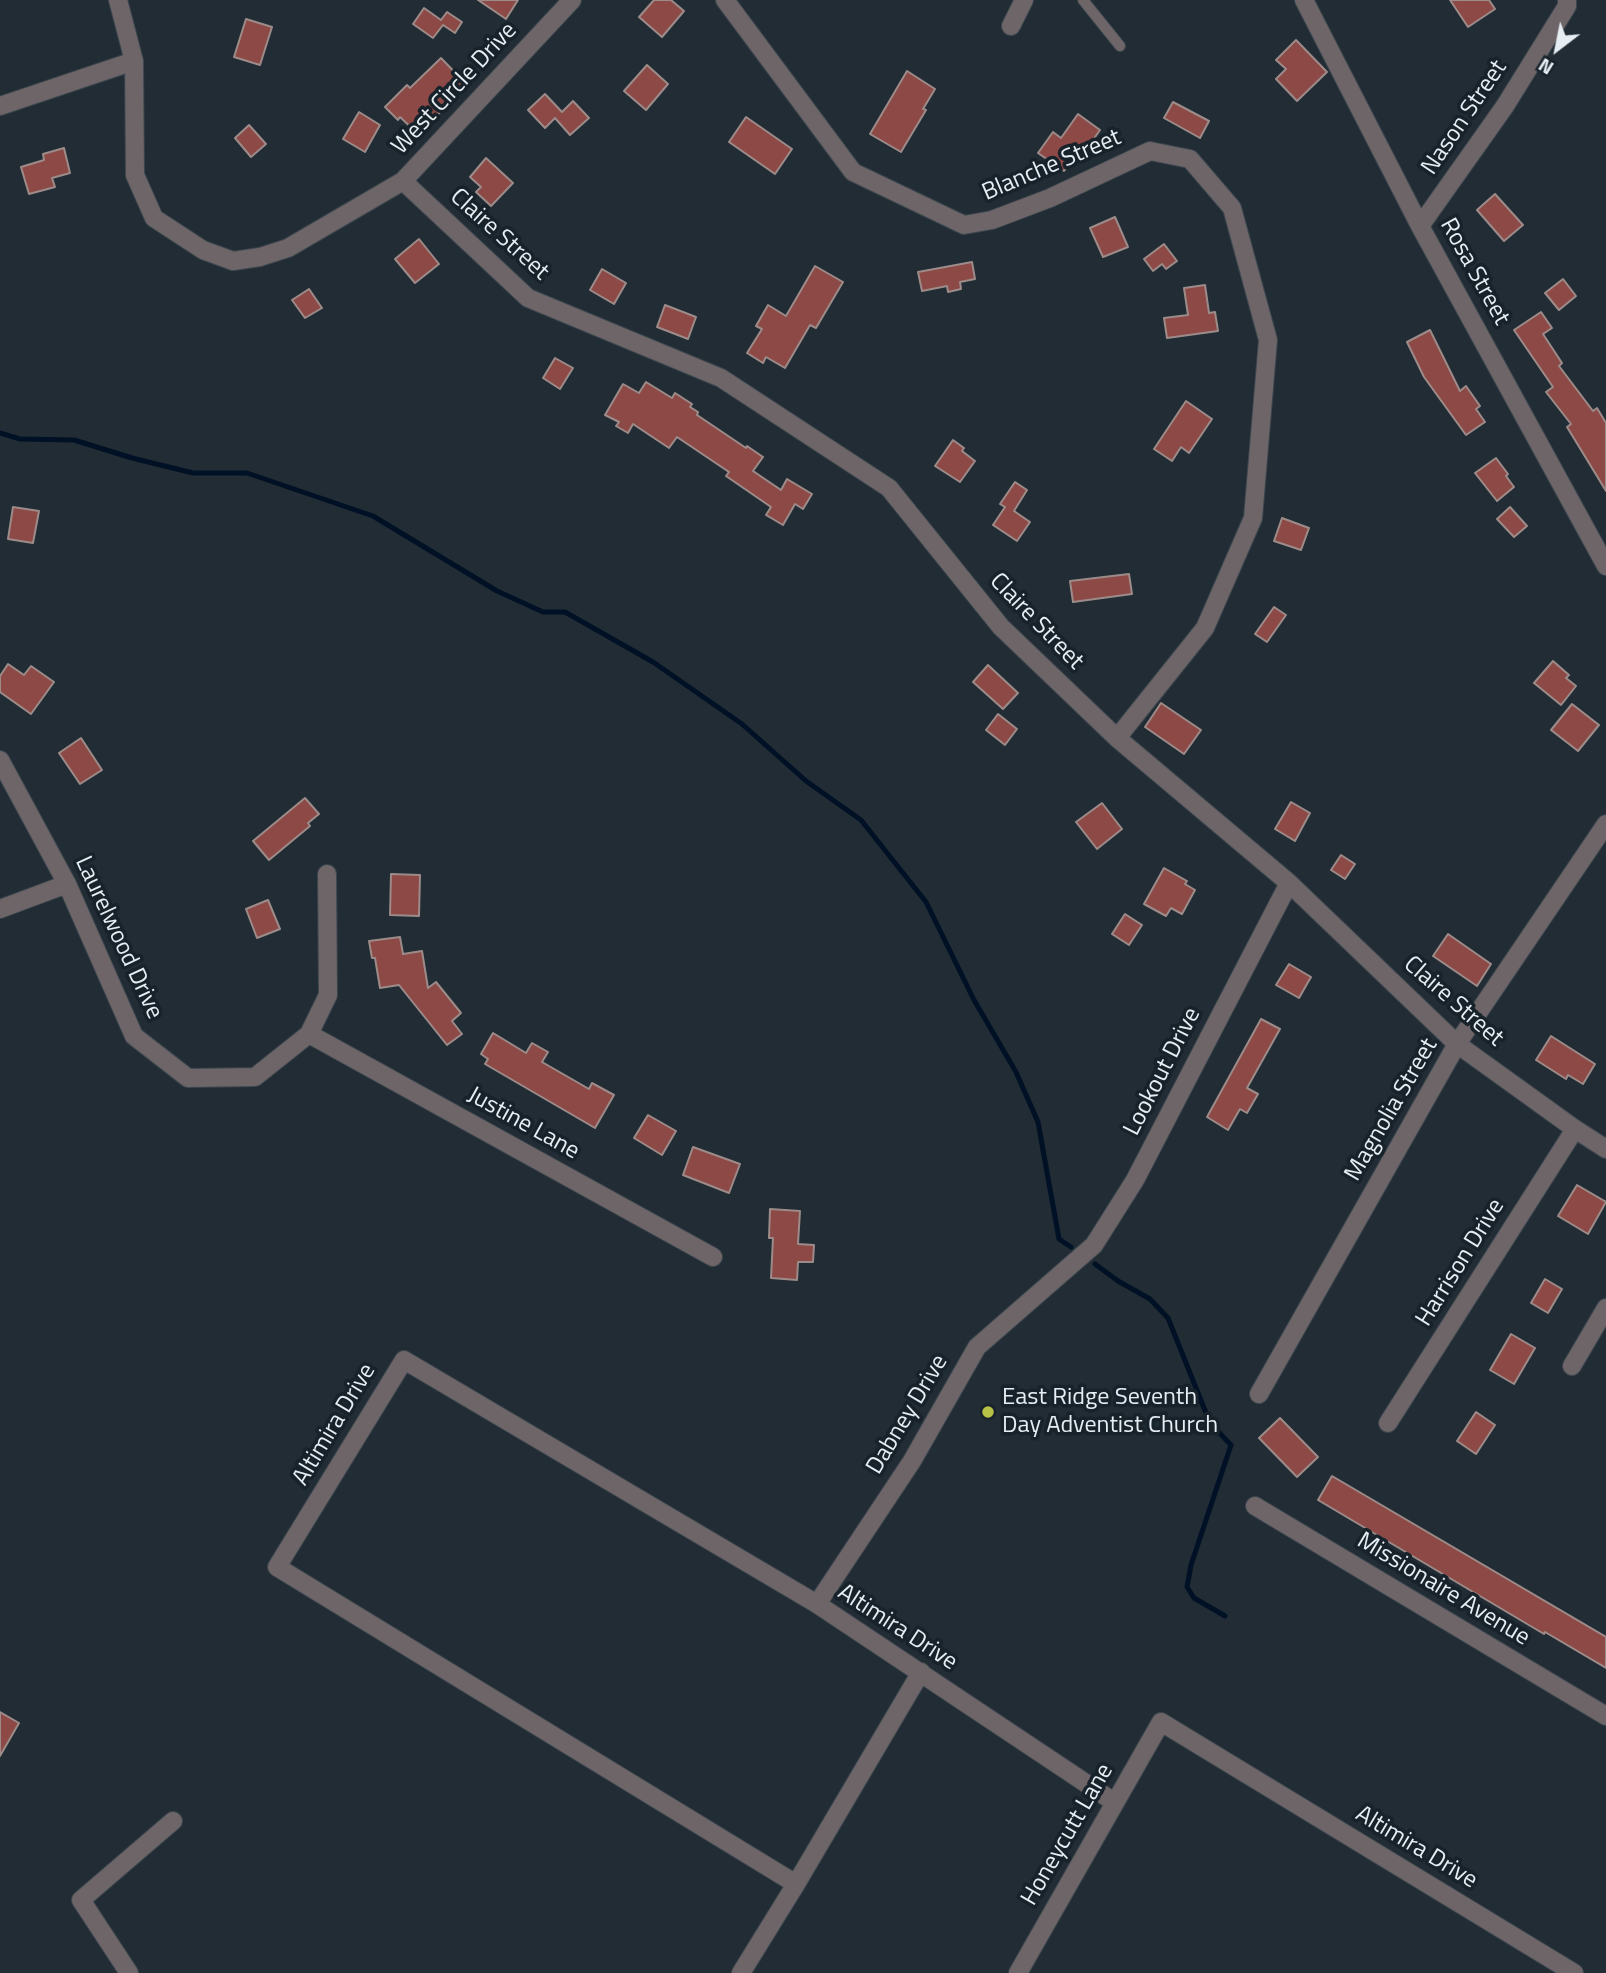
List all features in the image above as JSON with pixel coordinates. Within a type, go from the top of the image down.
[{"type":"street","name":"West Circle Drive","points":[[118,0],[134,61],[135,175],[154,218],[203,250],[233,261],[260,257],[288,248],[403,181],[572,0]]},
{"type":"street","name":"Blanche Street","points":[[725,0],[853,172],[964,225],[992,220],[1050,198],[1150,151],[1190,159],[1232,208],[1268,340],[1253,518],[1205,628],[1117,738]]},
{"type":"street","points":[[1011,26],[1024,0]]},
{"type":"street","name":"Rosa Street","points":[[1304,0],[1420,226],[1606,566]]},
{"type":"street","name":"Nason Street","points":[[1420,226],[1505,106],[1567,6],[1567,0]]},
{"type":"street","points":[[0,106],[134,61]]},
{"type":"street","name":"Claire Street","points":[[403,181],[528,298],[721,379],[889,488],[1001,627],[1117,738],[1289,883],[1457,1044],[1606,1149]]},
{"type":"street","name":"Laurelwood Drive","points":[[0,760],[67,884],[134,1036],[188,1078],[255,1077],[309,1034],[328,995],[327,874]]},
{"type":"street","name":"Magnolia Street","points":[[1259,1394],[1457,1044],[1606,824]]},
{"type":"street","name":"Lookout Drive","points":[[1064,1272],[1094,1245],[1135,1180],[1289,883]]},
{"type":"street","points":[[0,909],[67,884]]},
{"type":"street","name":"Justine Lane","points":[[309,1034],[713,1257]]},
{"type":"street","name":"Harrison Drive","points":[[1388,1423],[1575,1129]]},
{"type":"street","name":"Dabney Drive","points":[[817,1604],[912,1461],[977,1347],[1064,1272]]},
{"type":"street","points":[[1572,1366],[1606,1308]]},
{"type":"street","name":"Altimira Drive","points":[[796,1884],[277,1567],[404,1360],[817,1604],[1114,1802]]},
{"type":"street","name":"Missionaire Avenue","points":[[1255,1506],[1606,1716]]},
{"type":"street","points":[[741,1973],[921,1672]]},
{"type":"street","name":"Altimira Drive","points":[[1161,1722],[1574,1973]]},
{"type":"street","name":"Honeycutt Lane","points":[[1018,1973],[1161,1722]]},
{"type":"street","points":[[129,1973],[81,1900],[173,1821]]},
{"type":"lane","points":[[1083,0],[1120,46]]},
{"type":"building","points":[[478,0],[518,0],[506,19]]},
{"type":"building","points":[[654,0],[671,0],[684,11],[662,37],[639,17]]},
{"type":"building","points":[[1450,0],[1489,0],[1495,9],[1468,27]]},
{"type":"building","points":[[424,8],[441,20],[447,12],[462,22],[455,33],[443,25],[433,38],[413,24]]},
{"type":"building","points":[[246,19],[272,27],[260,65],[234,57]]},
{"type":"building","points":[[1296,40],[1327,72],[1297,101],[1276,79],[1286,69],[1276,60]]},
{"type":"building","points":[[441,58],[466,84],[419,135],[385,107],[407,85],[410,88]]},
{"type":"building","points":[[647,65],[668,84],[646,110],[624,91]]},
{"type":"building","points":[[907,71],[935,89],[901,152],[870,134]]},
{"type":"building","points":[[545,94],[562,112],[573,101],[589,118],[570,135],[555,118],[545,128],[528,110]]},
{"type":"building","points":[[1173,102],[1209,121],[1200,138],[1164,118]]},
{"type":"building","points":[[359,112],[380,125],[365,152],[343,139]]},
{"type":"building","points":[[1078,114],[1100,130],[1088,147],[1083,144],[1064,171],[1038,153],[1053,132],[1061,138]]},
{"type":"building","points":[[746,117],[792,149],[775,174],[729,142]]},
{"type":"building","points":[[249,125],[266,144],[251,157],[235,138]]},
{"type":"building","points":[[64,148],[70,173],[52,178],[55,187],[29,194],[21,167],[44,160],[43,154]]},
{"type":"building","points":[[486,158],[513,183],[491,206],[476,192],[481,187],[470,177]]},
{"type":"building","points":[[1495,194],[1523,225],[1504,241],[1477,210]]},
{"type":"building","points":[[1115,217],[1128,247],[1103,257],[1090,228]]},
{"type":"building","points":[[419,239],[439,264],[415,283],[395,259]]},
{"type":"building","points":[[1164,244],[1177,261],[1166,269],[1162,264],[1153,271],[1144,259]]},
{"type":"building","points":[[972,262],[975,279],[960,282],[961,289],[948,292],[947,286],[922,291],[918,272]]},
{"type":"building","points":[[815,266],[843,282],[816,328],[810,325],[785,368],[766,357],[763,363],[747,353],[762,329],[756,326],[768,305],[786,316]]},
{"type":"building","points":[[602,269],[626,283],[614,304],[590,290]]},
{"type":"building","points":[[1563,279],[1576,296],[1559,310],[1545,293]]},
{"type":"building","points":[[1205,285],[1209,313],[1215,312],[1218,331],[1167,338],[1164,318],[1188,315],[1184,288]]},
{"type":"building","points":[[309,289],[322,308],[305,318],[292,300]]},
{"type":"building","points":[[665,305],[696,317],[688,339],[657,327]]},
{"type":"building","points":[[1541,312],[1552,328],[1543,334],[1562,363],[1559,366],[1593,411],[1597,408],[1606,423],[1606,491],[1567,427],[1571,424],[1546,392],[1553,387],[1514,330]]},
{"type":"building","points":[[1430,330],[1460,391],[1466,386],[1480,406],[1476,409],[1485,422],[1466,435],[1424,377],[1407,342]]},
{"type":"building","points":[[555,358],[573,368],[560,389],[543,378]]},
{"type":"building","points":[[646,382],[672,398],[675,393],[692,404],[690,407],[698,412],[697,415],[763,457],[753,471],[781,490],[787,479],[812,494],[803,509],[795,504],[783,525],[766,515],[771,507],[726,476],[729,472],[677,437],[669,448],[633,424],[628,433],[616,426],[619,422],[605,415],[623,384],[639,393]]},
{"type":"building","points":[[1186,401],[1212,419],[1189,453],[1181,447],[1172,461],[1154,449]]},
{"type":"building","points":[[953,440],[975,461],[960,482],[935,466]]},
{"type":"building","points":[[1496,458],[1514,487],[1497,501],[1475,473]]},
{"type":"building","points":[[1015,482],[1027,490],[1014,511],[1030,522],[1017,541],[993,525],[1005,507],[1000,504]]},
{"type":"building","points":[[13,507],[39,511],[33,543],[8,539]]},
{"type":"building","points":[[1510,507],[1527,526],[1514,537],[1497,519]]},
{"type":"building","points":[[1282,518],[1309,528],[1301,550],[1274,541]]},
{"type":"building","points":[[1129,574],[1132,594],[1073,602],[1070,581]]},
{"type":"building","points":[[1274,607],[1286,615],[1267,642],[1255,634]]},
{"type":"building","points":[[1553,661],[1569,675],[1566,678],[1576,686],[1561,705],[1534,683]]},
{"type":"building","points":[[8,664],[24,675],[31,666],[54,682],[31,714],[0,692],[0,676]]},
{"type":"building","points":[[988,665],[1018,693],[1003,709],[973,682]]},
{"type":"building","points":[[1161,703],[1201,730],[1184,754],[1145,727]]},
{"type":"building","points":[[1572,704],[1599,725],[1578,751],[1551,730]]},
{"type":"building","points":[[998,714],[1017,729],[1005,745],[986,730]]},
{"type":"building","points":[[81,738],[102,770],[80,784],[59,753]]},
{"type":"building","points":[[305,798],[319,814],[308,823],[310,826],[269,860],[253,841]]},
{"type":"building","points":[[1291,802],[1310,813],[1295,841],[1275,829]]},
{"type":"building","points":[[1102,803],[1122,829],[1097,849],[1076,822]]},
{"type":"building","points":[[1341,855],[1355,864],[1345,879],[1331,870]]},
{"type":"building","points":[[1164,868],[1187,881],[1185,884],[1195,890],[1182,914],[1171,908],[1166,916],[1144,904]]},
{"type":"building","points":[[391,874],[420,875],[419,916],[390,915]]},
{"type":"building","points":[[268,900],[280,929],[257,938],[246,909]]},
{"type":"building","points":[[1125,914],[1142,925],[1129,945],[1112,934]]},
{"type":"building","points":[[1448,934],[1491,964],[1477,986],[1433,956]]},
{"type":"building","points":[[400,937],[403,954],[422,951],[428,988],[436,982],[461,1013],[452,1021],[462,1034],[447,1045],[399,985],[380,988],[369,941]]},
{"type":"building","points":[[1289,964],[1311,977],[1299,998],[1276,985]]},
{"type":"building","points":[[1261,1019],[1280,1029],[1247,1088],[1258,1094],[1247,1113],[1240,1109],[1228,1130],[1207,1117]]},
{"type":"building","points":[[493,1033],[526,1053],[532,1043],[548,1052],[542,1062],[589,1089],[592,1083],[614,1095],[595,1128],[485,1064],[488,1059],[481,1054]]},
{"type":"building","points":[[1551,1036],[1595,1064],[1583,1084],[1568,1075],[1566,1079],[1536,1060]]},
{"type":"building","points":[[648,1115],[676,1131],[662,1155],[634,1138]]},
{"type":"building","points":[[693,1147],[740,1164],[729,1193],[683,1175]]},
{"type":"building","points":[[1577,1185],[1606,1202],[1588,1234],[1558,1216]]},
{"type":"building","points":[[770,1209],[800,1211],[798,1244],[814,1245],[813,1262],[798,1262],[797,1280],[771,1278],[773,1238],[769,1238]]},
{"type":"building","points":[[1545,1279],[1562,1289],[1548,1313],[1531,1303]]},
{"type":"building","points":[[1511,1334],[1535,1348],[1514,1384],[1490,1370]]},
{"type":"building","points":[[1476,1412],[1495,1425],[1476,1454],[1457,1441]]},
{"type":"building","points":[[1280,1418],[1318,1457],[1297,1477],[1259,1438]]},
{"type":"building","points":[[1332,1476],[1606,1637],[1606,1668],[1318,1500]]},
{"type":"building","points":[[0,1712],[19,1723],[0,1756]]},
{"type":"waterway","points":[[0,433],[20,439],[74,440],[193,473],[247,473],[373,516],[497,591],[543,612],[565,612],[653,662],[742,724],[806,781],[861,820],[926,902],[974,1000],[1016,1072],[1038,1122],[1059,1239],[1071,1247]]},
{"type":"waterway","points":[[1095,1264],[1150,1299],[1168,1318],[1210,1423],[1231,1445],[1191,1565],[1187,1587],[1194,1598],[1225,1616]]},
{"type":"place","name":"East Ridge Seventh Day Adventist Church","points":[[988,1412]]}]
